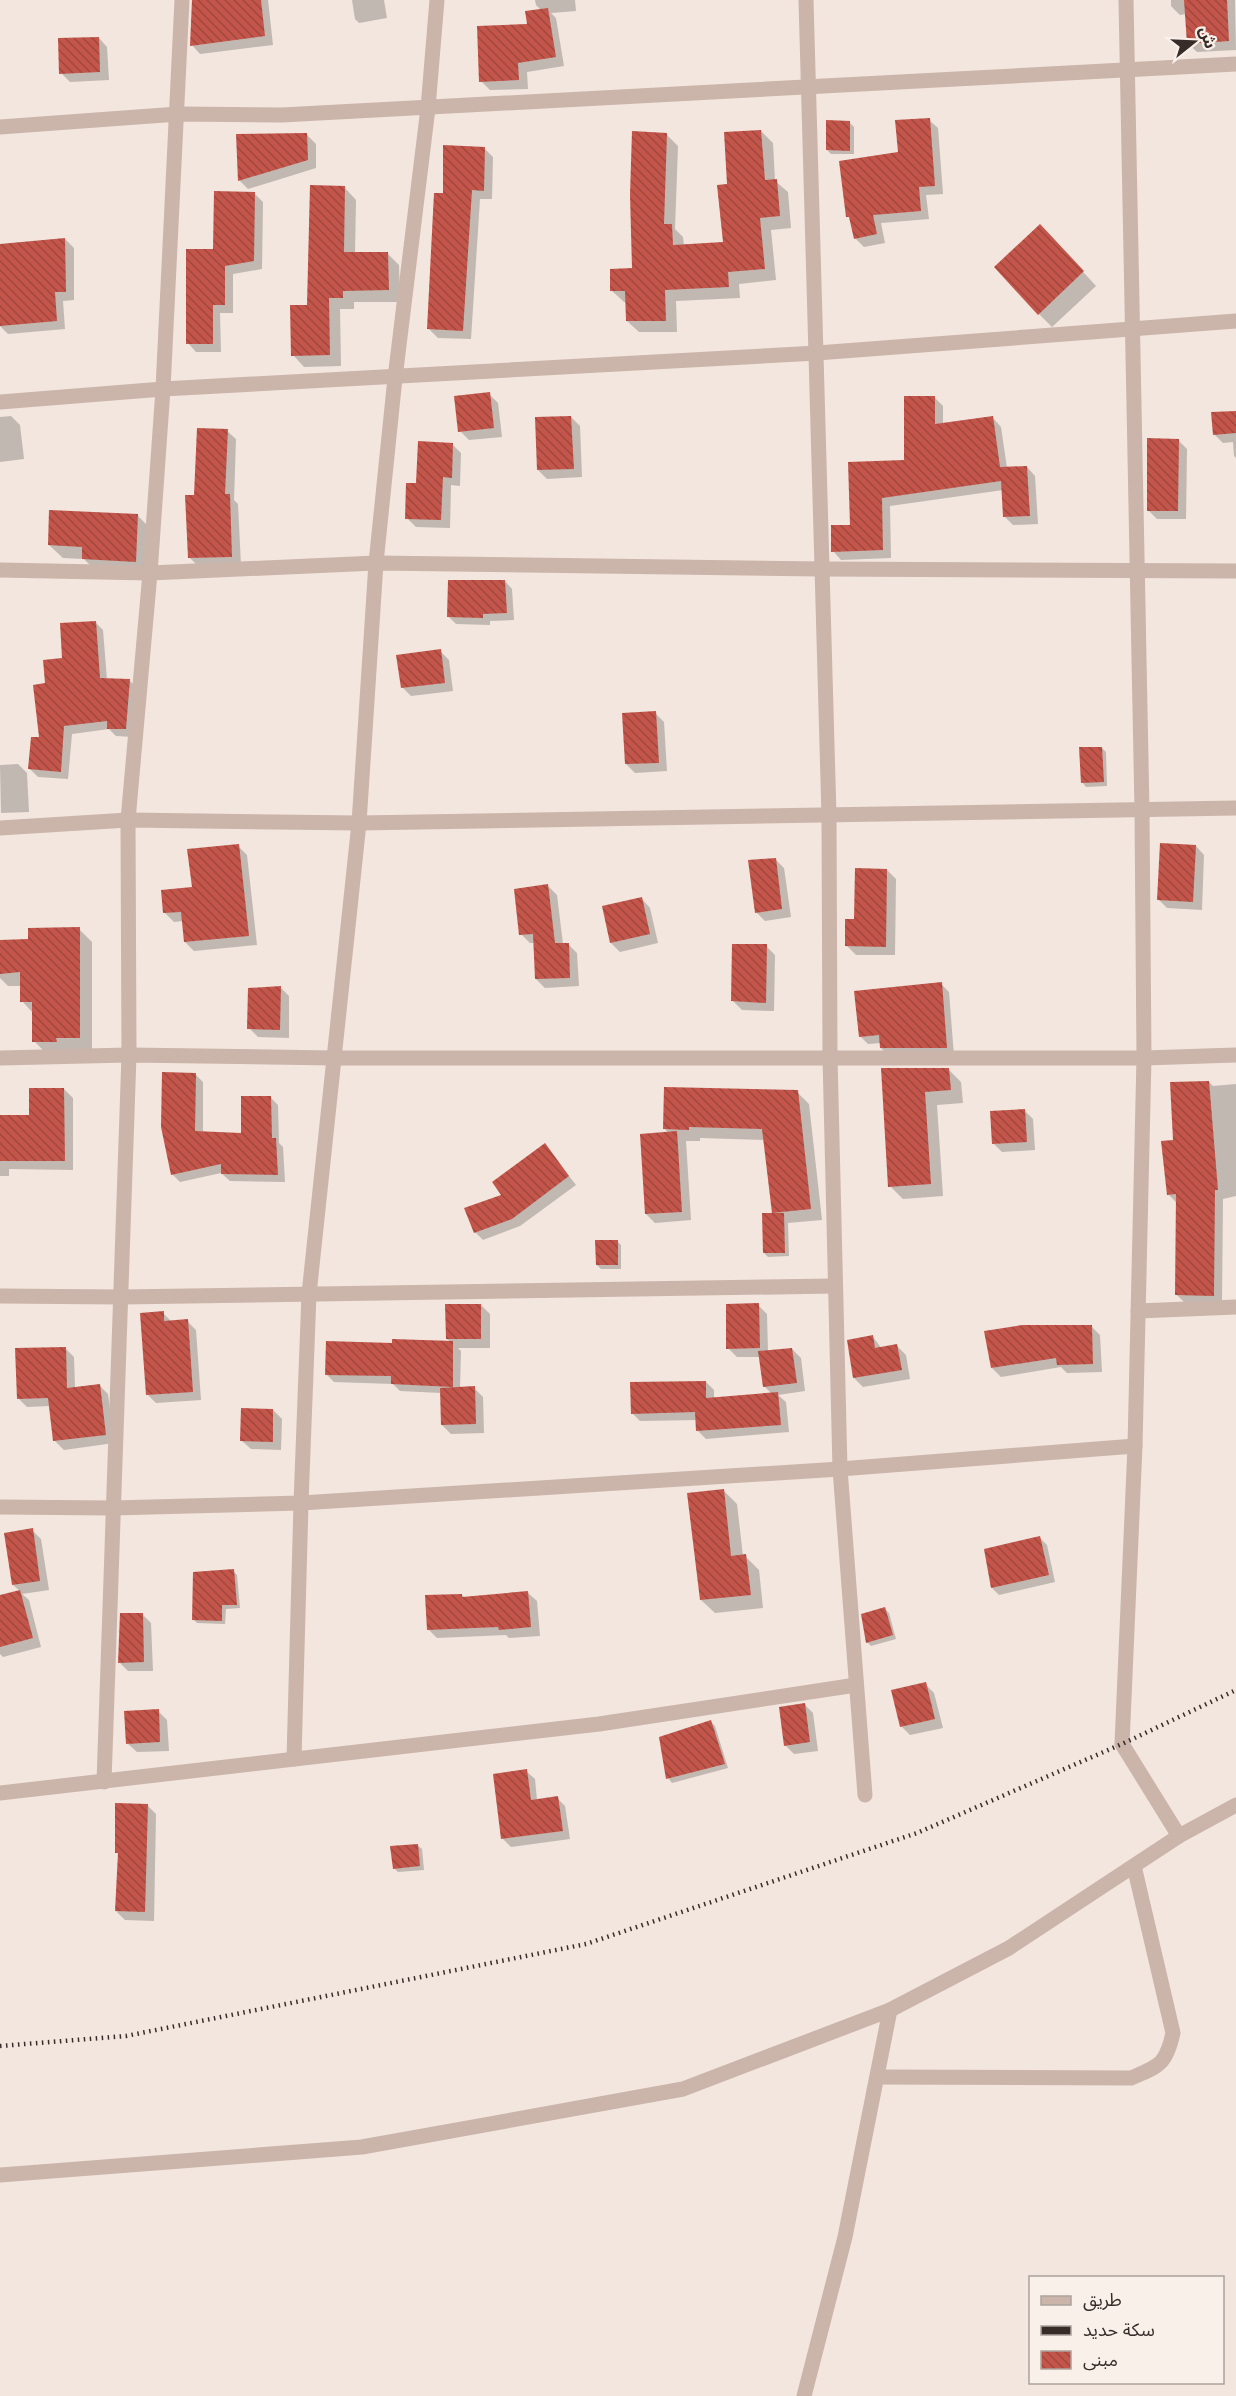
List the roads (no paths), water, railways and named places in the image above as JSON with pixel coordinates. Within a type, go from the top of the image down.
[{"type":"street","points":[[104,1782],[129,1055],[128,820],[150,573],[163,389],[182,0]]},
{"type":"street","points":[[294,1758],[309,1294],[359,824],[376,563],[395,378],[428,108],[437,0]]},
{"type":"street","points":[[806,0],[829,816],[830,1057],[840,1469],[865,1795]]},
{"type":"street","points":[[1125,0],[1142,810],[1144,1058],[1135,1446],[1122,1744],[1179,1836]]},
{"type":"street","points":[[0,127],[178,114],[282,115],[1236,64]]},
{"type":"street","points":[[0,402],[163,389],[817,353],[1236,321]]},
{"type":"street","points":[[0,570],[150,573],[376,563],[822,569],[1236,571]]},
{"type":"street","points":[[0,828],[128,820],[359,824],[1236,808]]},
{"type":"street","points":[[0,1058],[129,1055],[334,1058],[1144,1058],[1236,1054]]},
{"type":"street","points":[[0,1296],[121,1297],[835,1286]]},
{"type":"street","points":[[1138,1311],[1236,1307]]},
{"type":"street","points":[[0,1507],[114,1508],[301,1503],[840,1469],[1135,1446]]},
{"type":"street","points":[[0,1793],[599,1724],[856,1685]]},
{"type":"street","points":[[0,2175],[362,2146],[683,2089],[890,2010],[1010,1948],[1179,1836],[1236,1805]]},
{"type":"street","points":[[877,2077],[1131,2078],[1153,2069],[1168,2055],[1173,2034],[1134,1866]]},
{"type":"street","points":[[804,2396],[845,2237],[890,2010]]},
{"type":"railway","points":[[0,2046],[126,2036],[586,1944],[917,1833],[1122,1744],[1236,1690]]}]
